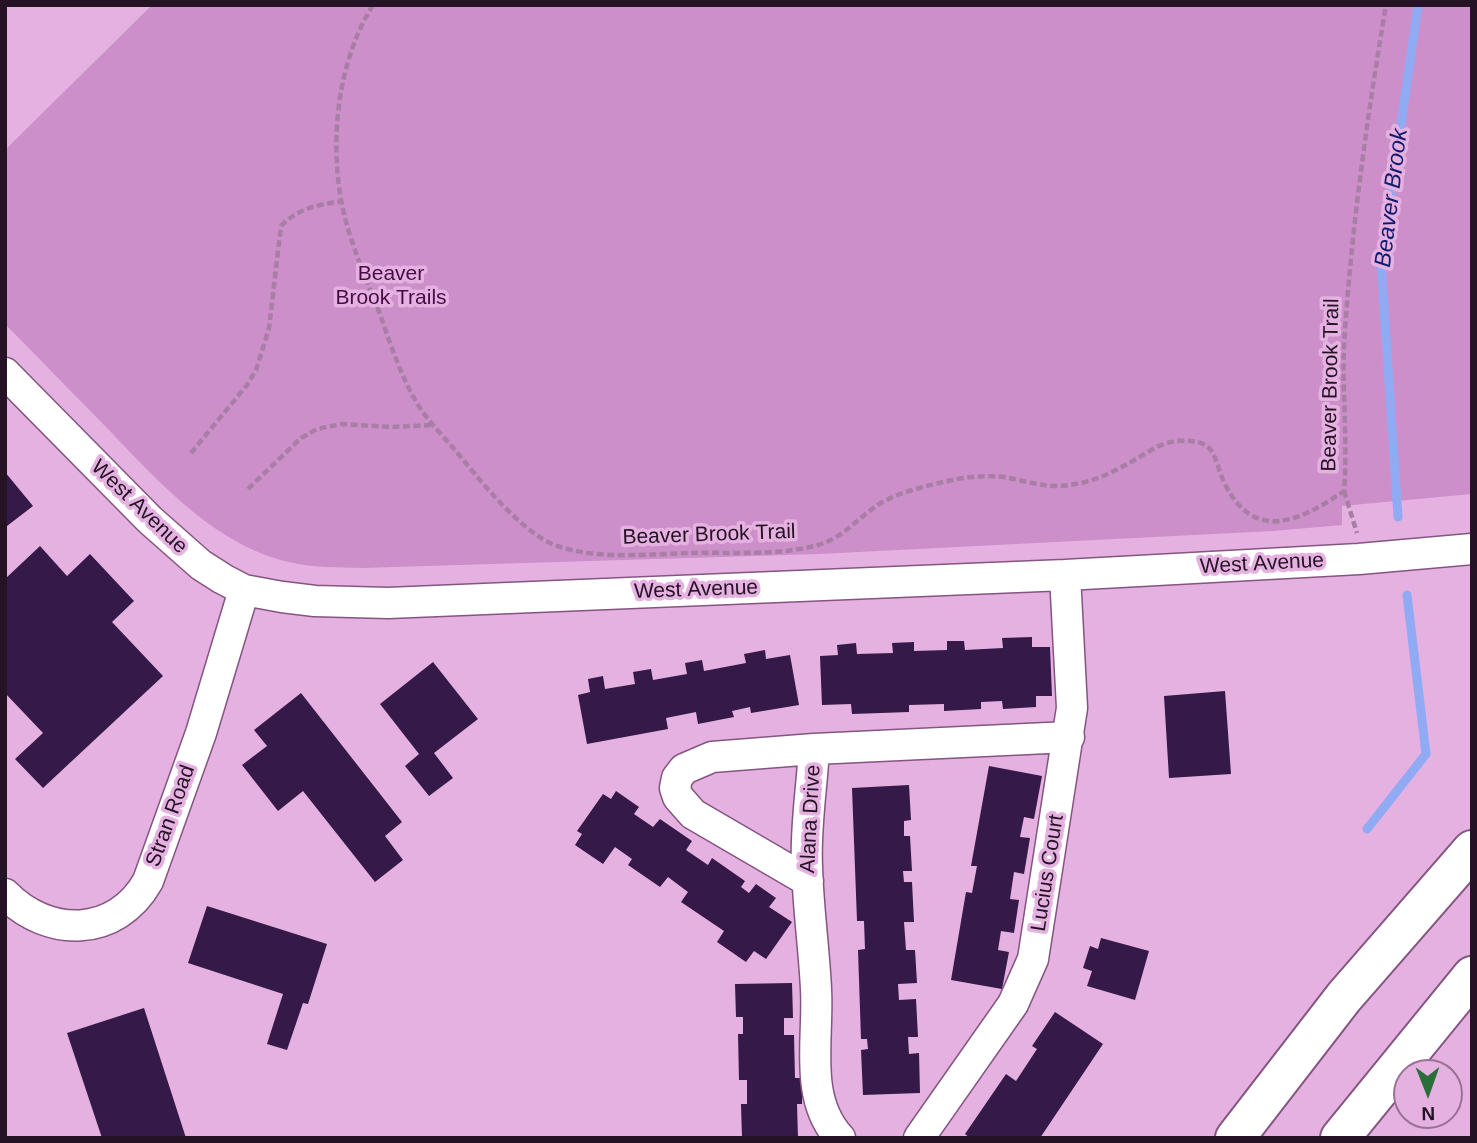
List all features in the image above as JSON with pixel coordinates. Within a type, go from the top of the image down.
[{"type":"highway","points":[[1235,1138],[1345,997],[1472,849]]},
{"type":"highway","points":[[1340,1138],[1472,976]]},
{"type":"street","name":"West Avenue","points":[[5,373],[177,545],[201,565],[244,590],[315,601],[388,603],[1065,575],[1359,559],[1472,549]]},
{"type":"street","name":"Lucius Court","points":[[919,1138],[1013,1004],[1033,959],[1069,737],[1072,679],[1065,575]]},
{"type":"street","name":"Stran Road","points":[[5,894],[34,915],[73,926],[90,925],[109,919],[141,894],[201,733],[244,590]]},
{"type":"street","name":"Alana Drive","points":[[841,1138],[824,1114],[818,1093],[816,1068],[816,992],[806,863],[814,749],[1069,737]]},
{"type":"street","points":[[808,881],[693,814],[678,797],[675,788],[677,778],[684,769],[712,757],[814,749]]},
{"type":"path","name":"Beaver Brook Trail","points":[[373,5],[354,44],[344,77],[337,132],[341,201],[361,266],[399,366],[417,404],[433,425],[490,491],[524,524],[553,545],[585,553],[629,555],[768,552],[815,546],[837,538],[880,504],[915,489],[986,476],[1008,478],[1034,486],[1077,484],[1101,477],[1155,447],[1175,441],[1193,441],[1209,448],[1216,456],[1226,486],[1251,517],[1268,522],[1282,522],[1320,507],[1345,491],[1344,349],[1349,281],[1368,111],[1386,5]]},
{"type":"path","points":[[191,453],[247,385],[256,370],[269,328],[281,226],[292,215],[312,206],[341,201]]},
{"type":"path","points":[[248,489],[301,438],[317,429],[342,424],[390,427],[433,425]]},
{"type":"path","points":[[1345,491],[1356,526],[1359,559]]},
{"type":"green space","name":"Beaver Brook Trails","points":[[152,5],[1472,5],[1472,494],[1342,506],[1342,525],[1273,531],[819,554],[362,568],[301,565],[265,555],[214,527],[168,490],[5,324],[5,150]]},
{"type":"building","points":[[5,472],[33,506],[7,526],[5,524]]},
{"type":"building","points":[[40,546],[67,576],[90,554],[134,601],[112,622],[163,676],[43,788],[15,759],[43,733],[5,693],[5,579]]},
{"type":"building","points":[[1032,637],[1032,647],[1050,647],[1052,696],[1036,696],[1036,707],[1003,709],[1002,701],[981,702],[981,709],[944,711],[944,704],[909,705],[909,712],[852,714],[851,704],[822,705],[820,656],[838,655],[837,645],[856,643],[857,654],[893,653],[892,643],[914,642],[914,651],[947,650],[947,641],[964,641],[965,650],[1003,648],[1002,638]]},
{"type":"building","points":[[765,650],[766,659],[790,655],[799,705],[751,713],[750,707],[732,711],[734,717],[698,724],[696,712],[666,718],[668,729],[587,744],[578,695],[590,692],[588,679],[603,676],[605,689],[635,684],[633,672],[651,669],[653,680],[687,674],[685,663],[702,660],[704,671],[746,663],[744,654]]},
{"type":"building","points":[[433,662],[478,719],[434,753],[453,778],[429,796],[405,766],[419,754],[380,704]]},
{"type":"building","points":[[1225,691],[1231,774],[1169,778],[1164,696]]},
{"type":"building","points":[[301,693],[402,822],[385,836],[403,860],[375,882],[303,791],[278,811],[242,765],[267,746],[254,730]]},
{"type":"building","points":[[989,766],[1042,776],[1034,819],[1024,817],[1020,837],[1030,838],[1024,874],[1014,872],[1010,899],[1019,900],[1014,933],[1001,931],[998,950],[1009,952],[1002,989],[951,980],[966,892],[972,893],[977,866],[971,866]]},
{"type":"building","points":[[909,785],[911,820],[904,821],[904,836],[910,836],[912,871],[903,871],[904,882],[912,882],[914,922],[904,922],[906,950],[915,950],[917,983],[898,984],[899,1000],[916,999],[918,1037],[908,1037],[909,1054],[919,1053],[920,1093],[863,1095],[861,1050],[868,1049],[867,1039],[861,1039],[858,950],[865,949],[864,921],[857,921],[852,788]]},
{"type":"building","points":[[616,791],[639,807],[634,814],[653,827],[660,819],[692,841],[686,850],[708,865],[712,858],[745,881],[741,887],[749,893],[756,884],[776,898],[769,907],[792,922],[766,959],[754,951],[746,962],[717,942],[724,931],[681,902],[688,892],[668,877],[660,887],[628,865],[632,859],[615,847],[603,864],[575,845],[582,834],[577,831],[603,794],[611,799]]},
{"type":"building","points":[[207,906],[327,944],[308,1004],[303,1003],[287,1050],[267,1044],[283,994],[188,963]]},
{"type":"building","points":[[1101,938],[1149,951],[1135,1000],[1087,986],[1092,971],[1083,968],[1090,946],[1098,949]]},
{"type":"building","points":[[792,983],[793,1018],[784,1018],[784,1035],[794,1035],[795,1078],[802,1078],[802,1104],[797,1104],[798,1138],[742,1138],[741,1104],[747,1104],[747,1080],[739,1080],[738,1034],[743,1034],[743,1017],[736,1017],[735,984]]},
{"type":"building","points":[[144,1008],[186,1138],[102,1138],[67,1033]]},
{"type":"building","points":[[1055,1012],[1103,1044],[1040,1138],[970,1138],[965,1134],[1006,1074],[1016,1081],[1037,1049],[1032,1046]]},
{"type":"waterway","name":"Beaver Brook","points":[[1398,517],[1381,263],[1418,5]]},
{"type":"waterway","name":"Beaver Brook","points":[[1367,829],[1426,754],[1407,595]]}]
